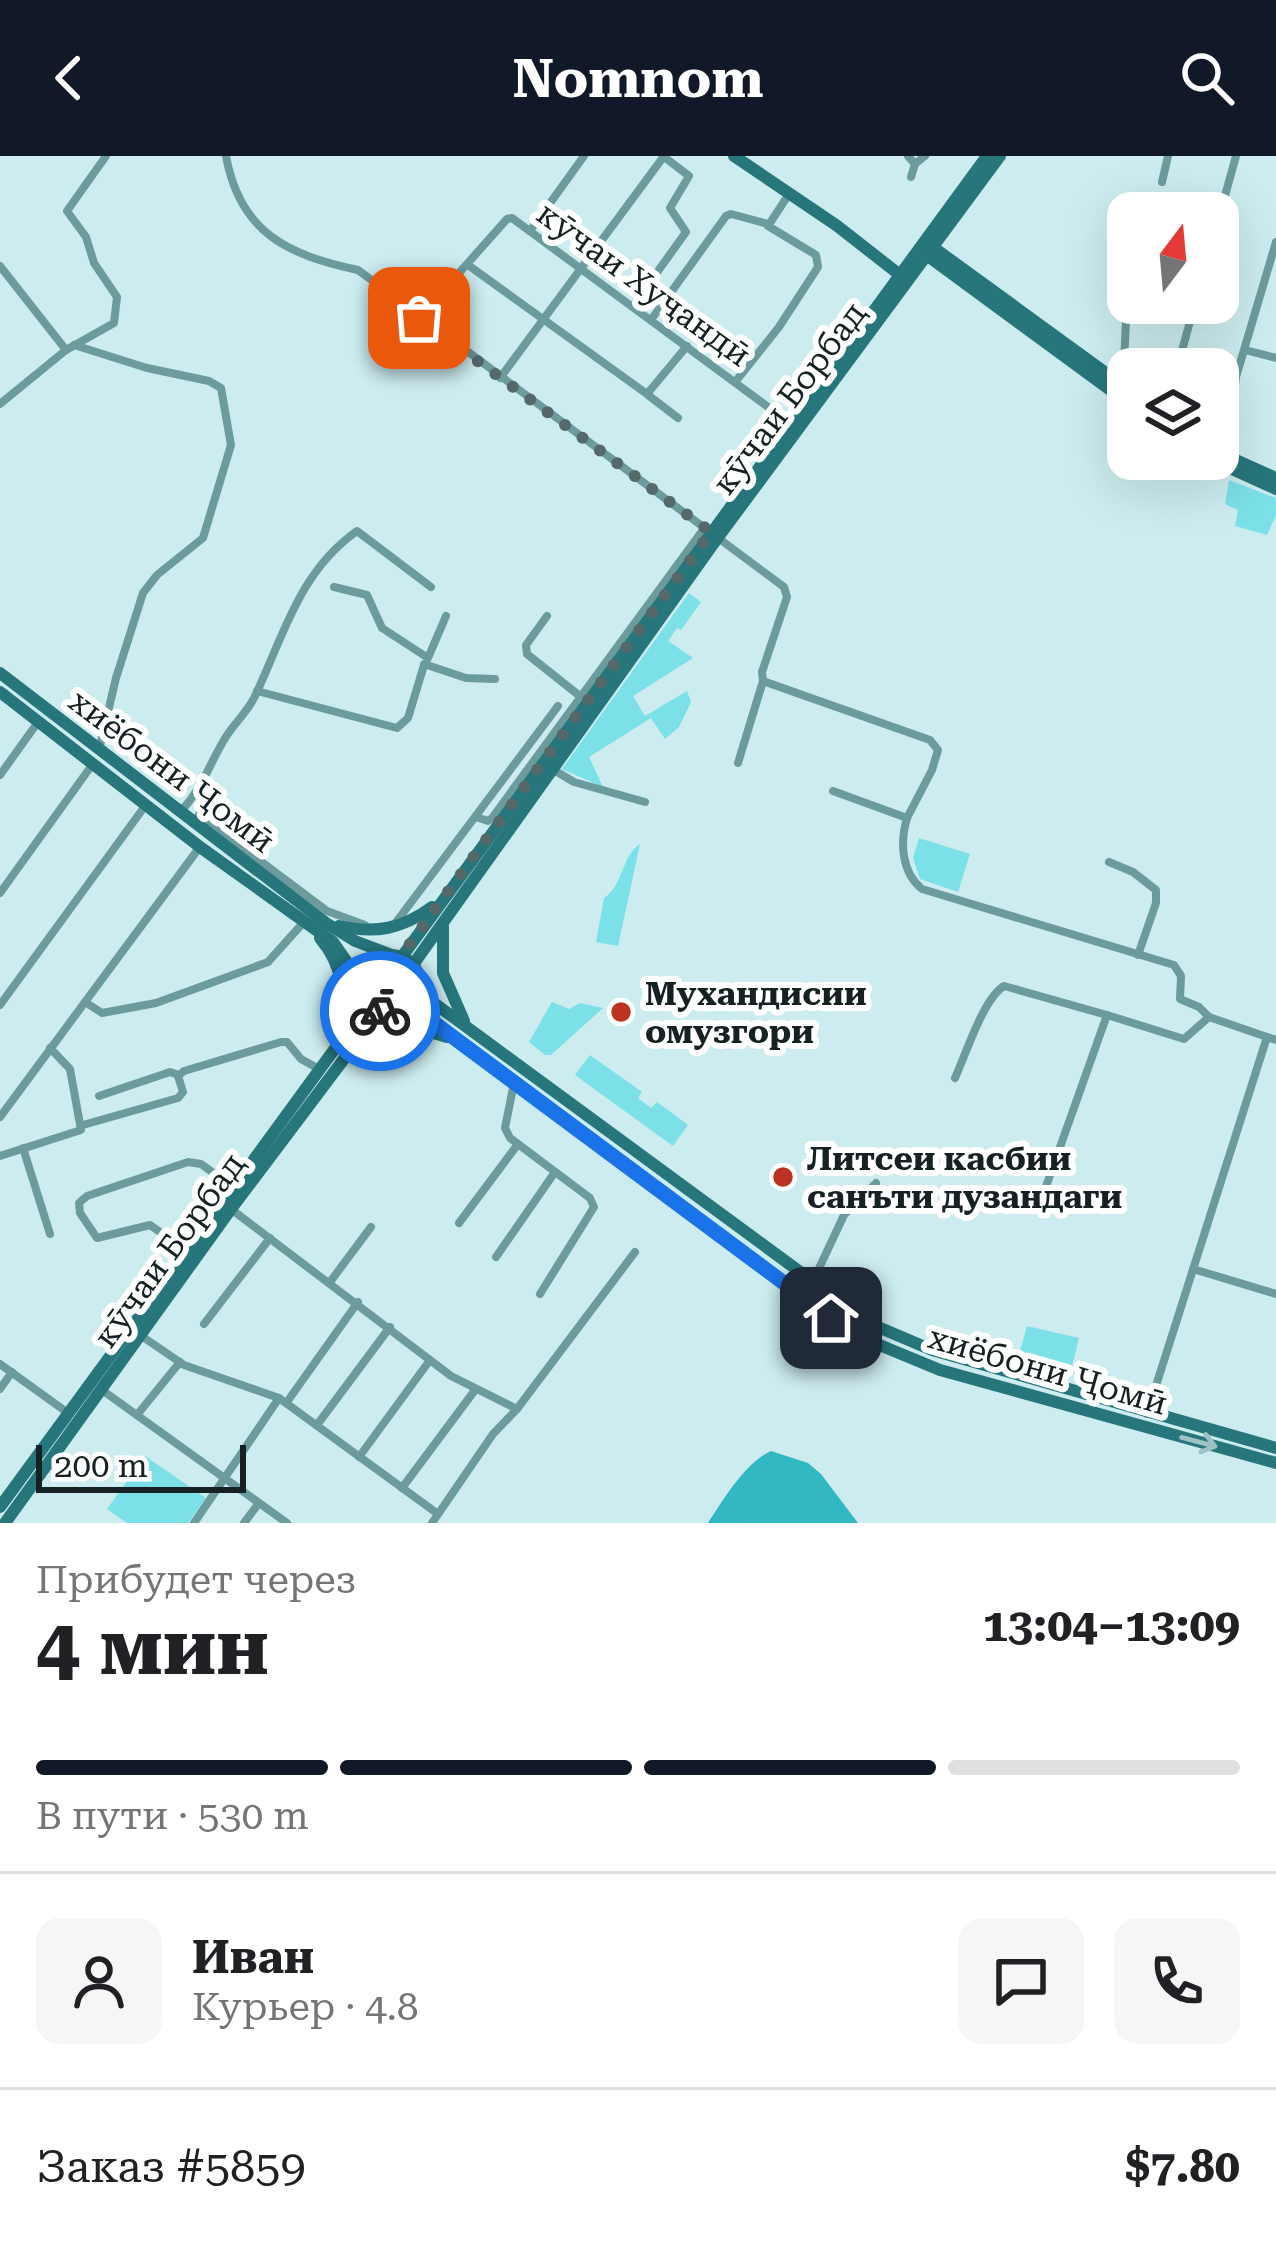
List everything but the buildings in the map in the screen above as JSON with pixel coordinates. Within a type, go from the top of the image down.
[{"type":"main road","points":[[734,156],[900,275]]},
{"type":"main road","name":"кӯчаи Борбад","points":[[795,427],[900,275],[927,248],[987,156]]},
{"type":"main road","name":"кӯчаи Борбад","points":[[0,1507],[140,1335],[337,1056],[368,1001],[584,699],[1000,156]]},
{"type":"main road","points":[[927,248],[1107,374]]},
{"type":"main road","points":[[927,248],[1107,387]]},
{"type":"main road","points":[[1239,461],[1276,478]]},
{"type":"main road","points":[[1239,473],[1276,490]]},
{"type":"main road","name":"кӯчаи Борбад","points":[[5,1523],[187,1250],[319,1069],[380,1011],[402,959],[443,924],[711,533]]},
{"type":"main road","name":"хиёбони Ҷомӣ","points":[[0,673],[180,812],[277,879],[308,921]]},
{"type":"main road","name":"хиёбони Ҷомӣ","points":[[0,692],[200,847],[308,921]]},
{"type":"main road","points":[[25,712],[35,700]]},
{"type":"main road","points":[[308,921],[366,928],[403,922],[442,899]]},
{"type":"main road","points":[[308,921],[334,942],[368,1001],[380,1011],[395,1012],[410,1005],[420,982],[402,959],[326,923]]},
{"type":"main road","points":[[308,921],[327,946],[344,991],[337,1056]]},
{"type":"main road","points":[[443,924],[442,973],[468,1027]]},
{"type":"main road","name":"кӯчаи Борбад","points":[[362,984],[367,967],[402,959]]},
{"type":"main road","name":"хиёбони Ҷомӣ","points":[[418,992],[871,1324],[968,1361],[1276,1448]]},
{"type":"main road","name":"хиёбони Ҷомӣ","points":[[410,1005],[849,1330],[940,1370],[1276,1463]]},
{"type":"main road","points":[[337,1056],[402,1028],[460,1041]]},
{"type":"main road","points":[[731,1244],[743,1231]]},
{"type":"street","points":[[0,404],[70,348],[114,323],[117,296],[67,212],[106,156]]},
{"type":"street","points":[[226,156],[230,178],[250,215],[270,238],[308,258],[358,270],[787,590],[738,763]]},
{"type":"street","points":[[530,231],[584,156]]},
{"type":"street","points":[[500,378],[663,156],[689,176],[670,208],[686,232],[633,306]]},
{"type":"street","points":[[911,177],[911,160],[925,156]]},
{"type":"street","points":[[1162,182],[1168,156]]},
{"type":"street","points":[[1226,192],[1236,156]]},
{"type":"street","points":[[768,224],[790,192]]},
{"type":"street","points":[[651,320],[731,214],[768,224],[816,255],[818,267],[779,328],[736,381]]},
{"type":"street","name":"кӯчаи Хуҷандӣ","points":[[419,318],[512,218],[795,427]]},
{"type":"street","points":[[1239,374],[1271,284],[1276,242]]},
{"type":"street","points":[[468,265],[678,418]]},
{"type":"street","points":[[0,266],[70,348],[221,388],[231,445],[205,533],[143,593],[98,751]]},
{"type":"street","points":[[647,394],[687,346]]},
{"type":"street","points":[[1244,350],[1276,358]]},
{"type":"street","points":[[180,812],[204,783],[224,740],[257,691],[313,572],[353,533],[357,531],[430,587]]},
{"type":"street","points":[[334,587],[367,595],[382,628],[426,661],[466,678],[495,679]]},
{"type":"street","points":[[257,691],[397,728],[408,718],[446,616]]},
{"type":"street","points":[[476,817],[492,818],[584,699],[526,654],[526,645],[547,616]]},
{"type":"street","points":[[763,681],[934,744],[938,754],[907,818],[902,848],[910,875],[922,889],[1177,967],[1180,999],[1209,1017],[1272,1039],[1144,1427]]},
{"type":"street","points":[[403,922],[558,706]]},
{"type":"street","points":[[0,775],[38,722]]},
{"type":"street","points":[[0,893],[92,765]]},
{"type":"street","points":[[551,769],[574,782],[645,802]]},
{"type":"street","points":[[833,791],[907,818]]},
{"type":"street","points":[[0,1005],[145,806]]},
{"type":"street","points":[[199,815],[277,879],[327,911],[366,928]]},
{"type":"street","points":[[0,1117],[200,847]]},
{"type":"street","points":[[1109,862],[1133,872],[1156,890],[1138,955]]},
{"type":"street","points":[[85,1002],[102,1013],[156,1003],[268,962],[308,921]]},
{"type":"street","points":[[955,1078],[992,995],[1004,986],[1184,1039],[1209,1017]]},
{"type":"street","points":[[1043,1195],[1106,1015]]},
{"type":"street","points":[[99,1096],[284,1042],[319,1069]]},
{"type":"street","points":[[0,1156],[80,1130],[70,1069],[50,1048]]},
{"type":"street","points":[[82,1125],[178,1098],[182,1092],[178,1075]]},
{"type":"street","points":[[514,1084],[505,1128],[518,1144],[590,1198],[594,1210],[541,1294]]},
{"type":"street","points":[[459,1223],[518,1144]]},
{"type":"street","points":[[23,1148],[50,1234]]},
{"type":"street","points":[[187,1250],[150,1225],[97,1238],[80,1213],[79,1203],[87,1196],[188,1162],[201,1164],[233,1186]]},
{"type":"street","points":[[496,1257],[555,1172]]},
{"type":"street","points":[[814,1279],[844,1215],[876,1183]]},
{"type":"street","points":[[231,1209],[430,1360],[475,1390],[517,1409]]},
{"type":"street","points":[[330,1282],[371,1227]]},
{"type":"street","points":[[204,1324],[271,1238]]},
{"type":"street","points":[[140,1335],[180,1362],[283,1400],[402,1488],[435,1519],[493,1434],[517,1409],[634,1252]]},
{"type":"street","points":[[1193,1269],[1276,1294]]},
{"type":"street","points":[[194,1523],[358,1302]]},
{"type":"street","points":[[317,1426],[390,1327]]},
{"type":"street","points":[[358,1457],[430,1360]]},
{"type":"street","points":[[137,1415],[180,1362]]},
{"type":"street","points":[[0,1364],[74,1417]]},
{"type":"street","points":[[0,1390],[12,1372]]},
{"type":"street","points":[[100,1389],[287,1523]]},
{"type":"street","points":[[402,1488],[475,1390]]},
{"type":"street","points":[[244,1523],[259,1503]]},
{"type":"shaded area","points":[[1229,480],[1276,498],[1276,515],[1267,535],[1235,526],[1238,510],[1225,504]]},
{"type":"shaded area","points":[[689,593],[701,602],[668,641],[693,658],[633,696],[645,716],[687,691],[691,702],[679,727],[665,739],[651,718],[589,757],[603,787],[562,769]]},
{"type":"shaded area","points":[[919,838],[970,854],[958,892],[920,879],[913,858]]},
{"type":"shaded area","points":[[640,844],[618,946],[596,942],[604,898]]},
{"type":"shaded area","points":[[552,1002],[569,1009],[580,1003],[603,1008],[551,1055],[545,1055],[529,1042]]},
{"type":"shaded area","points":[[590,1055],[642,1092],[638,1098],[651,1108],[657,1102],[688,1125],[673,1146],[575,1075]]},
{"type":"shaded area","points":[[1027,1326],[1079,1338],[1072,1366],[1020,1351]]},
{"type":"shaded area","points":[[771,1451],[808,1463],[858,1523],[708,1523],[744,1473]]},
{"type":"shaded area","points":[[145,1456],[206,1498],[188,1523],[127,1523],[107,1509]]},
{"type":"way so far","points":[[380,1011],[368,1001],[711,532],[419,318]]},
{"type":"place","name":"Мухандисии омузгори","points":[[621,1012]]},
{"type":"place","name":"Литсеи касбии санъти дузандаги","points":[[783,1177]]},
{"type":"route","points":[[380,1011],[395,1012],[410,1005],[831,1318]]}]
